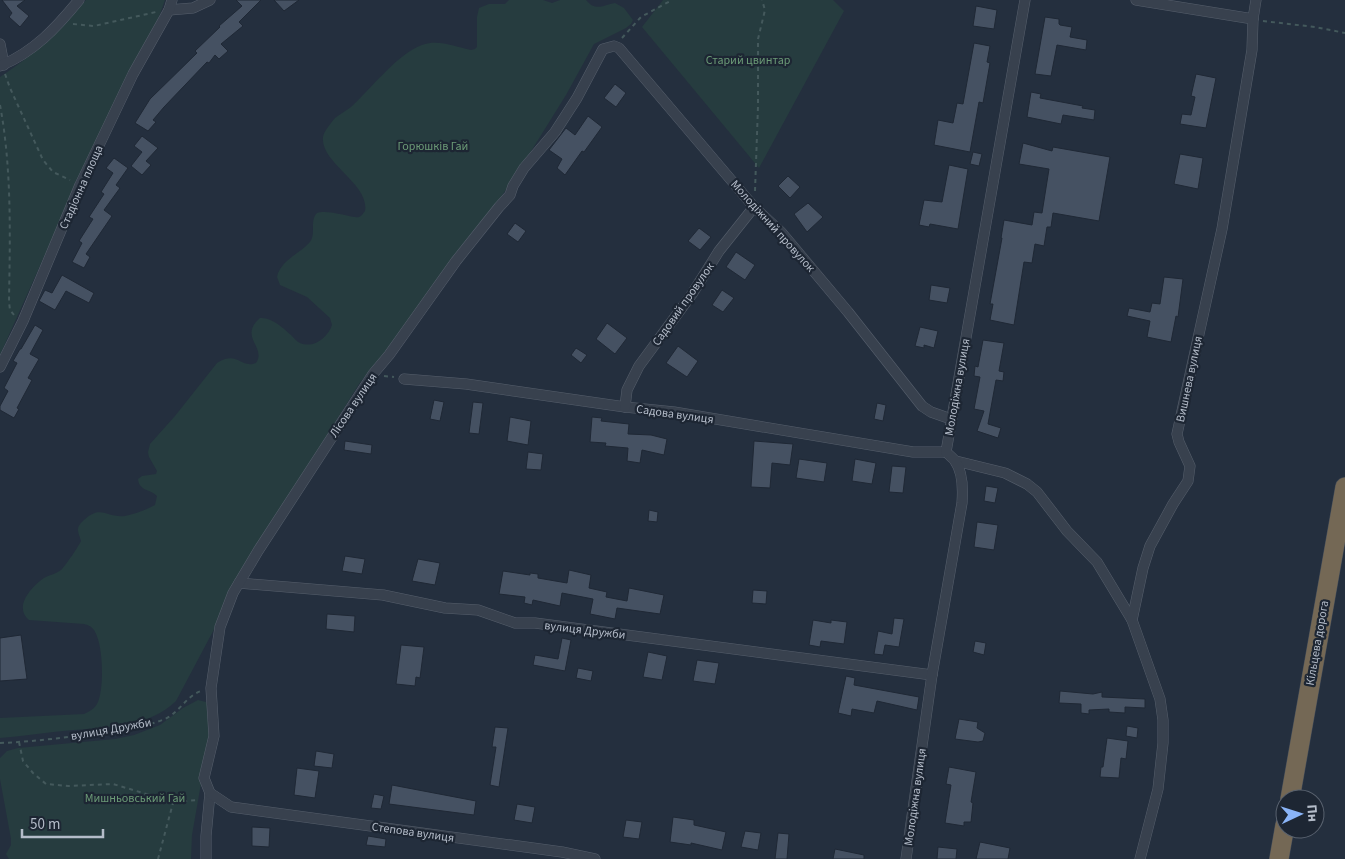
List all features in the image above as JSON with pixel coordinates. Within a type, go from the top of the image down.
[{"type":"highway","name":"Кільцева дорога","points":[[1292,789],[1345,487]]},
{"type":"highway","points":[[1279,859],[1283,839]]},
{"type":"street","points":[[0,44],[2,65],[18,59],[31,50],[80,0]]},
{"type":"street","points":[[170,5],[193,8],[210,0]]},
{"type":"street","name":"Молодіжна вулиця","points":[[906,859],[932,675],[962,503],[962,485],[956,461],[946,452],[1025,0]]},
{"type":"street","points":[[1136,0],[1253,20]]},
{"type":"street","name":"Вишнева вулиця","points":[[1132,620],[1143,568],[1150,546],[1188,481],[1190,466],[1177,434],[1222,229],[1252,50],[1256,0]]},
{"type":"street","name":"Стадіонна площа","points":[[0,367],[23,320],[80,185],[133,74],[170,5]]},
{"type":"street","name":"Молодіжний провулок","points":[[616,47],[754,207],[781,232],[848,312],[922,406],[931,412],[951,419]]},
{"type":"street","name":"Лісова вулиця","points":[[206,859],[210,793],[204,778],[214,736],[210,688],[220,627],[233,593],[373,374],[389,355],[456,262],[510,195],[524,168],[554,132],[577,98],[603,49],[616,47]]},
{"type":"street","name":"Садовий провулок","points":[[625,407],[627,390],[639,366],[692,294],[719,251],[754,207]]},
{"type":"street","name":"Садова вулиця","points":[[404,379],[466,384],[625,407],[674,412],[913,452],[946,452]]},
{"type":"street","points":[[956,461],[1005,472],[1037,492],[1067,531],[1097,562],[1132,620],[1160,699],[1163,720],[1163,743],[1158,789],[1140,859]]},
{"type":"street","name":"вулиця Дружби","points":[[239,583],[383,595],[445,608],[478,610],[515,624],[535,624],[932,675]]},
{"type":"street","name":"Степова вулиця","points":[[210,793],[231,807],[562,852],[595,859]]},
{"type":"path","points":[[616,47],[641,17],[672,0]]},
{"type":"path","points":[[754,207],[758,106],[758,39],[765,10],[762,0]]},
{"type":"path","points":[[59,23],[94,26],[170,5]]},
{"type":"path","points":[[1253,20],[1315,27],[1345,33]]},
{"type":"path","points":[[2,65],[10,88],[47,166],[57,174],[80,185]]},
{"type":"path","points":[[0,105],[6,146],[9,194],[9,302],[10,310],[13,314],[23,320]]},
{"type":"path","points":[[373,374],[404,379]]},
{"type":"path","name":"вулиця Дружби","points":[[0,743],[110,732],[144,725],[173,715],[181,709],[193,694],[210,688]]},
{"type":"path","points":[[20,742],[24,761],[33,773],[46,784],[68,786],[113,784],[173,802],[205,799],[210,793]]},
{"type":"path","points":[[158,859],[173,802]]},
{"type":"green space","points":[[86,0],[165,0],[156,25],[56,230],[0,355],[0,77],[46,41]]},
{"type":"green space","name":"Горюшків Гай","points":[[509,0],[543,0],[552,3],[560,0],[586,0],[596,7],[615,3],[624,8],[633,20],[626,28],[594,44],[566,95],[515,177],[430,296],[407,333],[370,370],[359,384],[306,469],[228,603],[176,701],[166,710],[154,716],[128,724],[0,738],[0,718],[84,714],[89,712],[98,702],[102,683],[102,663],[99,644],[94,630],[84,624],[29,620],[23,609],[26,597],[34,586],[44,578],[61,570],[72,556],[81,541],[78,530],[79,525],[95,513],[125,516],[155,505],[157,496],[140,486],[138,479],[142,476],[156,474],[157,471],[148,452],[150,444],[217,363],[230,358],[246,364],[256,363],[258,352],[252,331],[260,318],[273,321],[298,342],[305,344],[320,341],[330,329],[332,325],[330,318],[307,297],[280,285],[277,277],[282,266],[311,240],[317,213],[328,212],[359,217],[365,211],[365,201],[360,192],[336,165],[324,147],[323,137],[328,127],[335,118],[351,107],[403,56],[422,45],[435,43],[471,50],[475,49],[477,47],[477,17],[479,8],[489,4],[505,4]]},
{"type":"green space","name":"Старий цвинтар","points":[[663,0],[833,0],[844,11],[759,168],[642,27]]},
{"type":"green space","name":"Мишньовський Гай","points":[[198,700],[206,702],[213,715],[192,835],[191,859],[9,859],[6,854],[11,845],[11,839],[0,779],[0,758],[7,751],[18,748],[115,739],[134,735],[160,725],[183,708]]},
{"type":"building","points":[[2,0],[25,0],[17,6],[29,16],[20,27],[9,17],[12,13]]},
{"type":"building","points":[[236,0],[261,0],[239,22],[243,26],[221,44],[228,51],[219,59],[215,55],[209,63],[207,62],[164,107],[153,120],[156,122],[148,131],[135,123],[150,99],[197,53],[195,51],[219,26],[242,6]]},
{"type":"building","points":[[274,0],[299,0],[284,11]]},
{"type":"building","points":[[976,6],[997,10],[994,29],[973,26]]},
{"type":"building","points":[[1045,17],[1059,19],[1060,25],[1072,27],[1070,37],[1087,40],[1086,50],[1057,45],[1051,76],[1035,74]]},
{"type":"building","points":[[974,43],[990,46],[987,62],[990,63],[983,103],[979,102],[970,152],[934,145],[938,120],[953,123],[957,103],[963,104]]},
{"type":"building","points":[[1196,74],[1216,78],[1206,128],[1180,124],[1182,114],[1191,115],[1195,97],[1191,96]]},
{"type":"building","points":[[615,84],[626,93],[616,107],[604,98]]},
{"type":"building","points":[[1031,92],[1041,94],[1040,98],[1095,110],[1094,120],[1063,115],[1061,124],[1027,117]]},
{"type":"building","points":[[588,116],[602,127],[565,175],[557,168],[562,159],[549,150],[566,128],[575,135]]},
{"type":"building","points":[[142,136],[158,148],[146,161],[151,165],[142,175],[131,166],[142,152],[134,146]]},
{"type":"building","points":[[1023,143],[1052,151],[1053,147],[1110,157],[1099,221],[1053,213],[1051,227],[1047,227],[1044,246],[1035,244],[1032,263],[1024,262],[1014,325],[990,320],[993,304],[990,304],[1004,220],[1032,225],[1034,212],[1042,213],[1049,169],[1019,164]]},
{"type":"building","points":[[973,152],[982,154],[979,166],[970,164]]},
{"type":"building","points":[[1180,154],[1203,158],[1198,189],[1174,184]]},
{"type":"building","points":[[114,158],[128,168],[116,185],[120,188],[104,210],[112,216],[86,254],[90,257],[84,268],[72,262],[82,243],[79,241],[93,219],[89,217],[104,194],[101,192],[113,173],[106,168]]},
{"type":"building","points":[[949,165],[968,169],[958,229],[930,224],[929,227],[919,225],[924,200],[942,202]]},
{"type":"building","points":[[788,176],[800,187],[790,198],[778,186]]},
{"type":"building","points":[[808,203],[823,217],[807,232],[794,214]]},
{"type":"building","points":[[515,223],[526,231],[518,242],[507,234]]},
{"type":"building","points":[[699,228],[711,237],[700,250],[688,241]]},
{"type":"building","points":[[736,252],[755,265],[745,280],[726,267]]},
{"type":"building","points":[[62,275],[94,293],[89,303],[66,291],[55,310],[39,301],[45,290],[52,293]]},
{"type":"building","points":[[1164,277],[1183,279],[1178,317],[1176,316],[1171,342],[1147,337],[1150,321],[1127,316],[1129,308],[1150,312],[1152,303],[1160,304]]},
{"type":"building","points":[[931,285],[950,288],[947,303],[929,300]]},
{"type":"building","points":[[722,290],[734,298],[723,312],[712,305]]},
{"type":"building","points":[[607,323],[627,338],[615,354],[596,339]]},
{"type":"building","points":[[35,325],[43,330],[30,354],[39,359],[28,378],[32,380],[17,408],[19,409],[14,418],[0,410],[0,406],[8,391],[4,388],[17,363],[13,361]]},
{"type":"building","points":[[920,327],[938,331],[934,348],[924,345],[924,348],[915,346]]},
{"type":"building","points":[[983,340],[1004,343],[999,371],[1004,372],[1003,381],[996,380],[988,424],[1001,428],[998,438],[977,431],[984,411],[974,409],[980,377],[974,376],[975,366],[978,367]]},
{"type":"building","points":[[678,346],[698,361],[687,377],[666,363]]},
{"type":"building","points":[[576,348],[587,355],[581,363],[571,355]]},
{"type":"building","points":[[434,400],[444,402],[440,421],[430,419]]},
{"type":"building","points":[[473,402],[483,403],[479,434],[469,433]]},
{"type":"building","points":[[877,403],[886,405],[883,421],[874,419]]},
{"type":"building","points":[[510,417],[531,421],[528,445],[507,441]]},
{"type":"building","points":[[592,417],[602,418],[601,421],[629,424],[628,434],[651,435],[667,439],[664,455],[642,450],[640,463],[627,461],[628,448],[605,446],[606,443],[590,442]]},
{"type":"building","points":[[345,441],[372,445],[371,454],[344,450]]},
{"type":"building","points":[[754,441],[793,444],[790,465],[772,463],[770,488],[751,487]]},
{"type":"building","points":[[528,452],[543,454],[541,470],[526,469]]},
{"type":"building","points":[[799,459],[827,463],[824,482],[796,478]]},
{"type":"building","points":[[855,459],[876,463],[872,484],[852,481]]},
{"type":"building","points":[[892,466],[906,467],[903,493],[889,492]]},
{"type":"building","points":[[986,486],[998,488],[995,503],[984,501]]},
{"type":"building","points":[[649,510],[658,512],[657,522],[648,521]]},
{"type":"building","points":[[977,522],[998,525],[994,550],[974,547]]},
{"type":"building","points":[[345,556],[365,559],[362,574],[342,571]]},
{"type":"building","points":[[418,559],[440,563],[435,585],[412,581]]},
{"type":"building","points":[[569,570],[591,575],[589,588],[607,592],[606,597],[627,601],[629,588],[664,595],[660,614],[617,608],[615,619],[590,614],[593,599],[562,593],[560,606],[533,600],[532,605],[524,603],[525,597],[499,594],[503,571],[530,575],[530,573],[538,574],[538,578],[567,583]]},
{"type":"building","points":[[753,590],[767,591],[766,604],[752,603]]},
{"type":"building","points":[[327,614],[355,616],[354,632],[326,629]]},
{"type":"building","points":[[894,618],[904,619],[899,647],[885,645],[883,655],[874,654],[878,631],[892,634]]},
{"type":"building","points":[[813,620],[831,623],[831,620],[847,622],[844,644],[821,641],[820,647],[809,645]]},
{"type":"building","points":[[21,635],[27,679],[0,681],[0,638]]},
{"type":"building","points":[[562,638],[571,640],[565,671],[533,665],[535,655],[558,659]]},
{"type":"building","points":[[975,641],[986,643],[984,655],[973,652]]},
{"type":"building","points":[[401,645],[424,647],[420,678],[416,677],[415,686],[396,684]]},
{"type":"building","points":[[648,652],[667,656],[662,680],[643,677]]},
{"type":"building","points":[[697,660],[719,663],[715,684],[693,681]]},
{"type":"building","points":[[578,668],[593,671],[591,681],[576,678]]},
{"type":"building","points":[[846,676],[855,678],[854,685],[919,697],[917,710],[877,701],[874,713],[852,709],[851,716],[838,713]]},
{"type":"building","points":[[1060,691],[1093,694],[1102,692],[1102,697],[1145,699],[1145,708],[1125,707],[1125,713],[1109,712],[1109,709],[1089,710],[1089,714],[1081,713],[1081,704],[1059,703]]},
{"type":"building","points":[[959,719],[978,722],[977,728],[985,733],[983,741],[955,739]]},
{"type":"building","points":[[1127,726],[1138,728],[1137,738],[1126,736]]},
{"type":"building","points":[[495,727],[508,728],[499,787],[490,785],[496,747],[492,747]]},
{"type":"building","points":[[1107,738],[1128,741],[1126,759],[1121,758],[1119,778],[1100,777]]},
{"type":"building","points":[[316,751],[334,754],[332,768],[314,766]]},
{"type":"building","points":[[949,767],[976,772],[971,802],[973,803],[971,822],[964,822],[964,826],[945,823],[951,785],[946,784]]},
{"type":"building","points":[[297,768],[319,771],[315,798],[294,795]]},
{"type":"building","points":[[392,785],[476,801],[474,815],[389,804]]},
{"type":"building","points":[[374,794],[384,796],[381,809],[371,808]]},
{"type":"building","points":[[517,804],[535,807],[532,823],[514,820]]},
{"type":"building","points":[[673,817],[694,820],[694,825],[726,832],[722,850],[691,843],[691,845],[670,842]]},
{"type":"building","points":[[626,820],[642,822],[639,839],[623,837]]},
{"type":"building","points":[[252,827],[270,828],[269,847],[252,846]]},
{"type":"building","points":[[745,831],[761,833],[758,850],[741,847]]},
{"type":"building","points":[[778,833],[789,834],[787,859],[775,859]]},
{"type":"building","points":[[368,836],[386,839],[385,847],[366,845]]},
{"type":"building","points":[[980,842],[1010,848],[1008,859],[976,859]]},
{"type":"building","points":[[938,847],[957,849],[956,859],[937,859]]},
{"type":"building","points":[[835,849],[864,855],[864,859],[833,859]]}]
